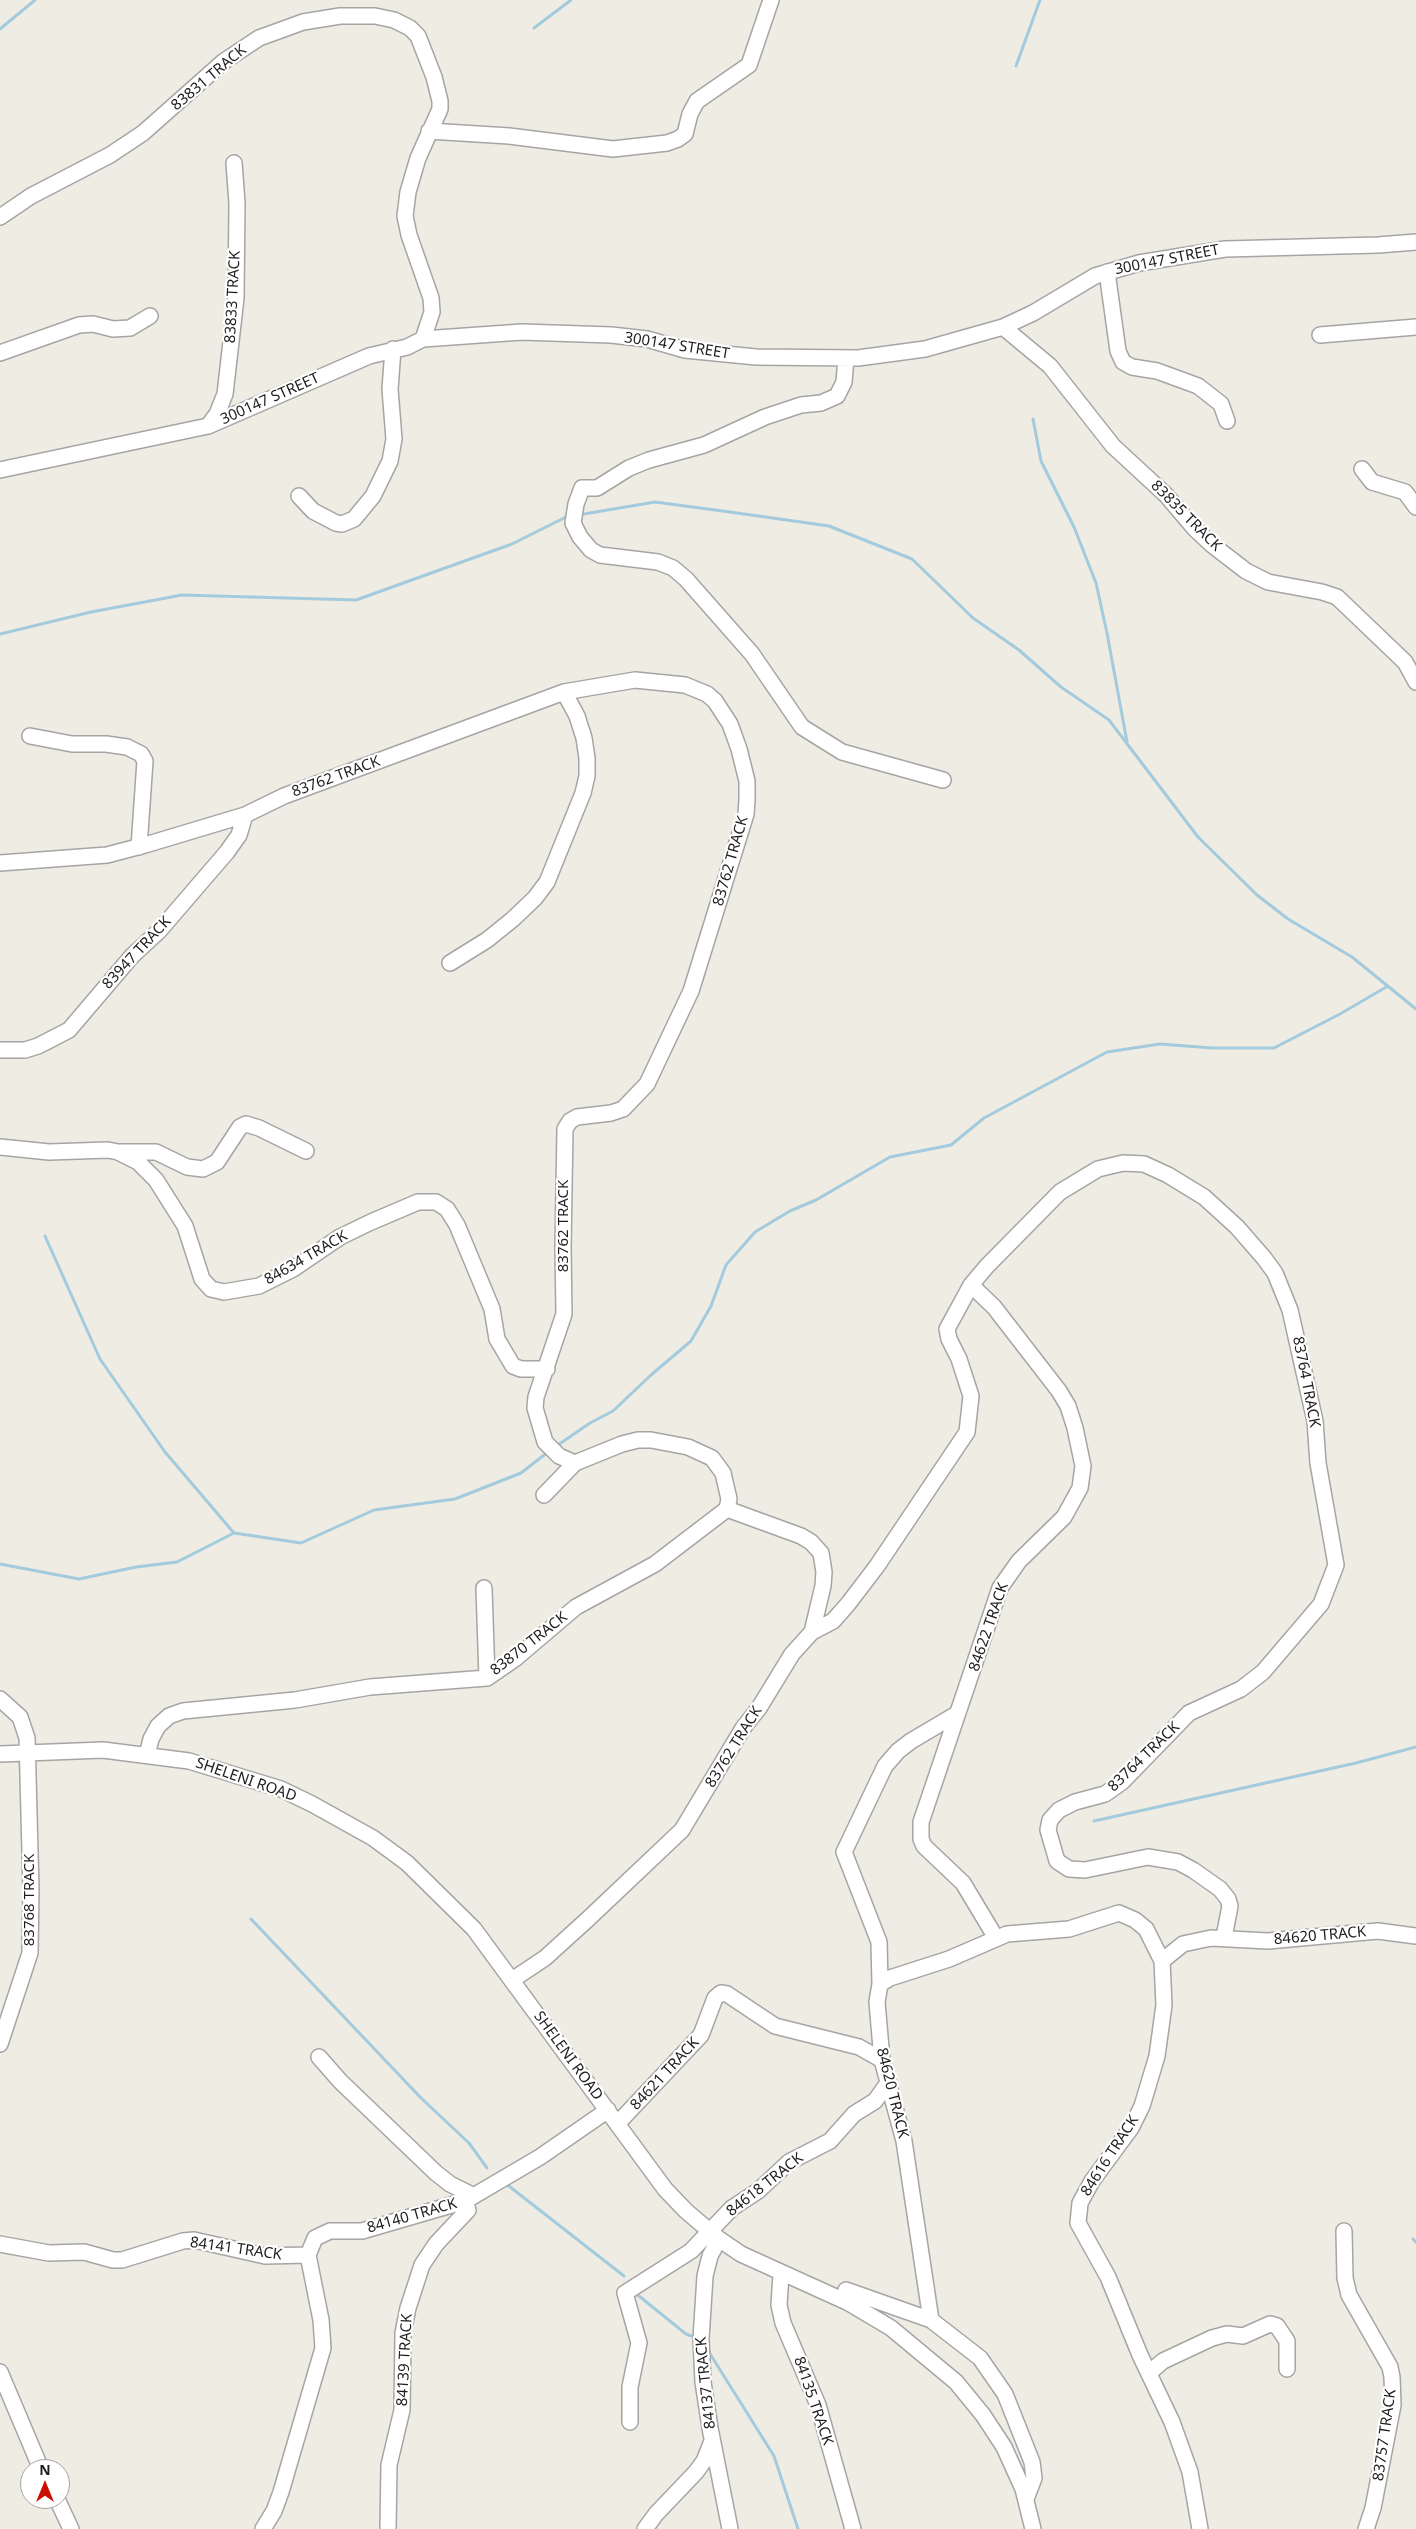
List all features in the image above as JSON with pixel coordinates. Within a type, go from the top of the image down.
[{"type":"street","points":[[429,132],[509,136],[613,149],[667,143],[678,139],[685,134],[690,114],[697,100],[749,65],[771,0]]},
{"type":"street","name":"83831 TRACK","points":[[0,217],[31,196],[110,154],[143,132],[244,46],[303,22],[340,16],[375,16],[394,20],[410,28],[418,36],[439,93],[440,110],[429,132],[408,192],[405,216],[409,235],[431,298],[432,312],[422,339]]},
{"type":"street","name":"83833 TRACK","points":[[208,426],[217,414],[225,394],[236,298],[237,203],[234,163]]},
{"type":"street","name":"300147 STREET","points":[[0,470],[208,426],[369,356],[407,347],[422,339],[522,332],[611,335],[647,339],[685,350],[760,358],[846,358],[925,349],[1004,327],[1033,313],[1072,288],[1107,272],[1139,263],[1225,249],[1378,245],[1416,242]]},
{"type":"street","points":[[1107,272],[1118,351],[1123,362],[1132,367],[1157,371],[1198,386],[1221,404],[1227,421]]},
{"type":"street","points":[[0,353],[78,325],[94,324],[113,329],[130,328],[150,316]]},
{"type":"street","name":"83835 TRACK","points":[[1004,327],[1050,366],[1113,446],[1166,495],[1194,528],[1211,544],[1246,571],[1268,582],[1322,592],[1345,603],[1405,662],[1416,682]]},
{"type":"street","points":[[1320,335],[1416,327]]},
{"type":"street","points":[[299,496],[313,511],[336,523],[342,524],[354,519],[373,496],[390,461],[394,440],[390,389],[394,349]]},
{"type":"street","points":[[846,358],[844,382],[837,396],[821,403],[801,405],[765,417],[704,445],[649,460],[629,468],[597,488],[582,488],[576,504],[573,523],[580,537],[591,550],[600,555],[658,562],[673,568],[686,579],[752,654],[802,727],[842,752],[944,780]]},
{"type":"street","points":[[1362,469],[1372,482],[1405,492],[1416,507]]},
{"type":"street","name":"83762 TRACK","points":[[0,863],[107,855],[245,814],[284,796],[564,692],[635,680],[685,685],[707,694],[721,708],[730,724],[744,766],[747,800],[746,814],[691,991],[647,1084],[623,1109],[611,1113],[577,1117],[570,1121],[565,1129],[564,1314],[536,1397],[535,1408],[544,1442],[551,1450],[575,1463]]},
{"type":"street","points":[[450,963],[487,940],[513,919],[535,898],[547,882],[583,793],[587,776],[588,758],[584,738],[577,716],[564,692]]},
{"type":"street","points":[[30,736],[72,744],[127,747],[141,754],[145,761],[139,846]]},
{"type":"street","name":"83947 TRACK","points":[[0,1050],[25,1050],[38,1046],[69,1030],[226,852],[239,834],[245,814]]},
{"type":"street","points":[[118,1152],[156,1152],[187,1167],[202,1169],[218,1162],[240,1127],[246,1124],[259,1128],[306,1151]]},
{"type":"street","name":"84634 TRACK","points":[[0,1147],[48,1152],[96,1149],[118,1152],[138,1162],[156,1180],[185,1226],[202,1279],[207,1286],[217,1291],[230,1292],[259,1286],[293,1269],[340,1237],[371,1222],[418,1202],[436,1202],[447,1209],[457,1225],[492,1309],[497,1339],[513,1366],[521,1369],[546,1369]]},
{"type":"street","name":"83764 TRACK","points":[[812,1632],[833,1621],[854,1596],[877,1566],[967,1432],[971,1396],[947,1329],[971,1285],[1060,1192],[1098,1169],[1132,1162],[1156,1168],[1210,1202],[1237,1227],[1264,1258],[1282,1288],[1294,1324],[1315,1421],[1322,1493],[1335,1557],[1330,1582],[1321,1604],[1311,1617],[1253,1681],[1225,1698],[1189,1713],[1122,1782],[1105,1794],[1075,1802],[1059,1810],[1050,1820],[1048,1830],[1058,1861],[1069,1869],[1085,1870],[1148,1858],[1178,1862],[1193,1870],[1220,1889],[1228,1899],[1230,1906],[1224,1937]]},
{"type":"street","name":"84622 TRACK","points":[[971,1285],[994,1307],[1059,1390],[1068,1406],[1075,1428],[1082,1466],[1080,1488],[1064,1517],[1019,1561],[1003,1583],[971,1680],[955,1715],[943,1759],[924,1808],[921,1822],[921,1839],[928,1851],[963,1882],[996,1938]]},
{"type":"street","points":[[544,1495],[575,1463],[622,1444],[638,1440],[688,1447],[712,1458],[719,1465],[727,1483],[729,1499],[727,1509]]},
{"type":"street","name":"83762 TRACK","points":[[512,1980],[545,1958],[682,1830],[743,1728],[759,1708],[792,1654],[812,1632],[823,1586],[824,1572],[821,1553],[811,1542],[801,1536],[727,1509]]},
{"type":"street","name":"83870 TRACK","points":[[147,1755],[151,1739],[158,1726],[169,1716],[183,1711],[295,1700],[380,1686],[487,1678],[516,1658],[576,1607],[656,1564],[727,1509]]},
{"type":"street","points":[[484,1588],[487,1678]]},
{"type":"street","name":"83768 TRACK","points":[[0,1699],[13,1708],[24,1724],[28,1752],[30,1953],[0,2044]]},
{"type":"street","name":"84620 TRACK","points":[[931,2320],[910,2172],[904,2141],[882,2060],[876,2002],[880,1984],[879,1942],[844,1852],[885,1766],[898,1751],[911,1741],[955,1715]]},
{"type":"street","name":"SHELENI ROAD","points":[[0,1754],[104,1750],[190,1761],[281,1789],[373,1838],[406,1863],[474,1929],[665,2189],[714,2235],[742,2254],[781,2274],[848,2303],[891,2328],[956,2382],[983,2415],[1004,2446],[1026,2499],[1034,2529]]},
{"type":"street","name":"84616 TRACK","points":[[996,1938],[1020,1933],[1069,1929],[1119,1913],[1135,1920],[1146,1929],[1162,1961],[1164,2005],[1161,2030],[1157,2056],[1142,2106],[1131,2128],[1092,2181],[1080,2203],[1078,2216],[1079,2228],[1108,2277],[1184,2452],[1190,2472],[1200,2529]]},
{"type":"street","name":"84620 TRACK","points":[[1224,1937],[1268,1941],[1378,1931],[1416,1936]]},
{"type":"street","points":[[1162,1961],[1175,1948],[1183,1944],[1194,1940],[1224,1937]]},
{"type":"street","points":[[880,1984],[972,1950],[996,1938]]},
{"type":"street","name":"84621 TRACK","points":[[618,2123],[701,2035],[715,1998],[721,1993],[727,1994],[775,2026],[859,2047],[882,2060]]},
{"type":"street","points":[[319,2057],[340,2081],[469,2202]]},
{"type":"street","name":"84618 TRACK","points":[[630,2422],[630,2387],[639,2343],[625,2293],[714,2235],[732,2208],[758,2191],[789,2162],[834,2137],[854,2114],[875,2101],[888,2084]]},
{"type":"street","name":"84140 TRACK","points":[[308,2255],[315,2238],[330,2231],[362,2231],[469,2202],[540,2157],[608,2110]]},
{"type":"street","name":"84139 TRACK","points":[[388,2529],[389,2465],[402,2410],[403,2333],[408,2308],[414,2286],[430,2252],[469,2202]]},
{"type":"street","name":"83757 TRACK","points":[[1344,2231],[1346,2278],[1349,2295],[1390,2367],[1392,2377],[1393,2404],[1374,2508],[1366,2529]]},
{"type":"street","name":"84137 TRACK","points":[[714,2235],[702,2303],[703,2382],[712,2440],[730,2529]]},
{"type":"street","name":"84141 TRACK","points":[[0,2244],[49,2253],[77,2252],[122,2260],[183,2241],[194,2240],[265,2256],[308,2255]]},
{"type":"street","points":[[263,2529],[274,2511],[281,2492],[322,2348],[321,2320],[308,2255]]},
{"type":"street","name":"84135 TRACK","points":[[781,2274],[779,2305],[783,2323],[818,2405],[853,2529]]},
{"type":"street","points":[[846,2290],[931,2320],[980,2358],[1005,2394],[1034,2471],[1032,2487],[1026,2499]]},
{"type":"street","points":[[1149,2372],[1162,2361],[1212,2338],[1227,2334],[1243,2336],[1270,2324],[1276,2326],[1286,2341],[1286,2370]]},
{"type":"street","points":[[0,2372],[37,2459]]},
{"type":"street","points":[[645,2529],[656,2514],[696,2472],[704,2461],[712,2440]]},
{"type":"street","points":[[62,2509],[71,2529]]},
{"type":"waterway","points":[[0,29],[35,0]]},
{"type":"waterway","points":[[534,28],[571,0]]},
{"type":"waterway","points":[[1016,66],[1040,0]]},
{"type":"waterway","points":[[1033,419],[1041,461],[1074,527],[1096,583],[1127,742]]},
{"type":"waterway","points":[[578,515],[655,502],[829,526],[912,559],[973,618],[1019,650],[1061,687],[1109,720],[1198,837],[1257,895],[1288,919],[1352,957],[1416,1009]]},
{"type":"waterway","points":[[0,634],[91,612],[182,595],[356,600],[512,544],[568,516]]},
{"type":"waterway","points":[[555,1447],[590,1423],[613,1411],[691,1341],[711,1306],[726,1265],[755,1232],[790,1211],[816,1200],[890,1157],[951,1145],[984,1118],[1107,1052],[1160,1044],[1212,1048],[1274,1048],[1340,1014],[1388,986]]},
{"type":"waterway","points":[[45,1236],[100,1359],[165,1452],[234,1533],[301,1543],[374,1510],[455,1499],[521,1473],[548,1452]]},
{"type":"waterway","points":[[0,1564],[79,1579],[136,1567],[177,1562],[234,1533]]},
{"type":"waterway","points":[[1094,1821],[1356,1763],[1416,1747]]},
{"type":"waterway","points":[[251,1919],[421,2098],[469,2143],[487,2168]]},
{"type":"waterway","points":[[505,2183],[624,2276]]},
{"type":"waterway","points":[[1413,2239],[1416,2242]]},
{"type":"waterway","points":[[634,2292],[686,2334],[697,2338]]},
{"type":"waterway","points":[[707,2349],[774,2456],[798,2529]]}]
